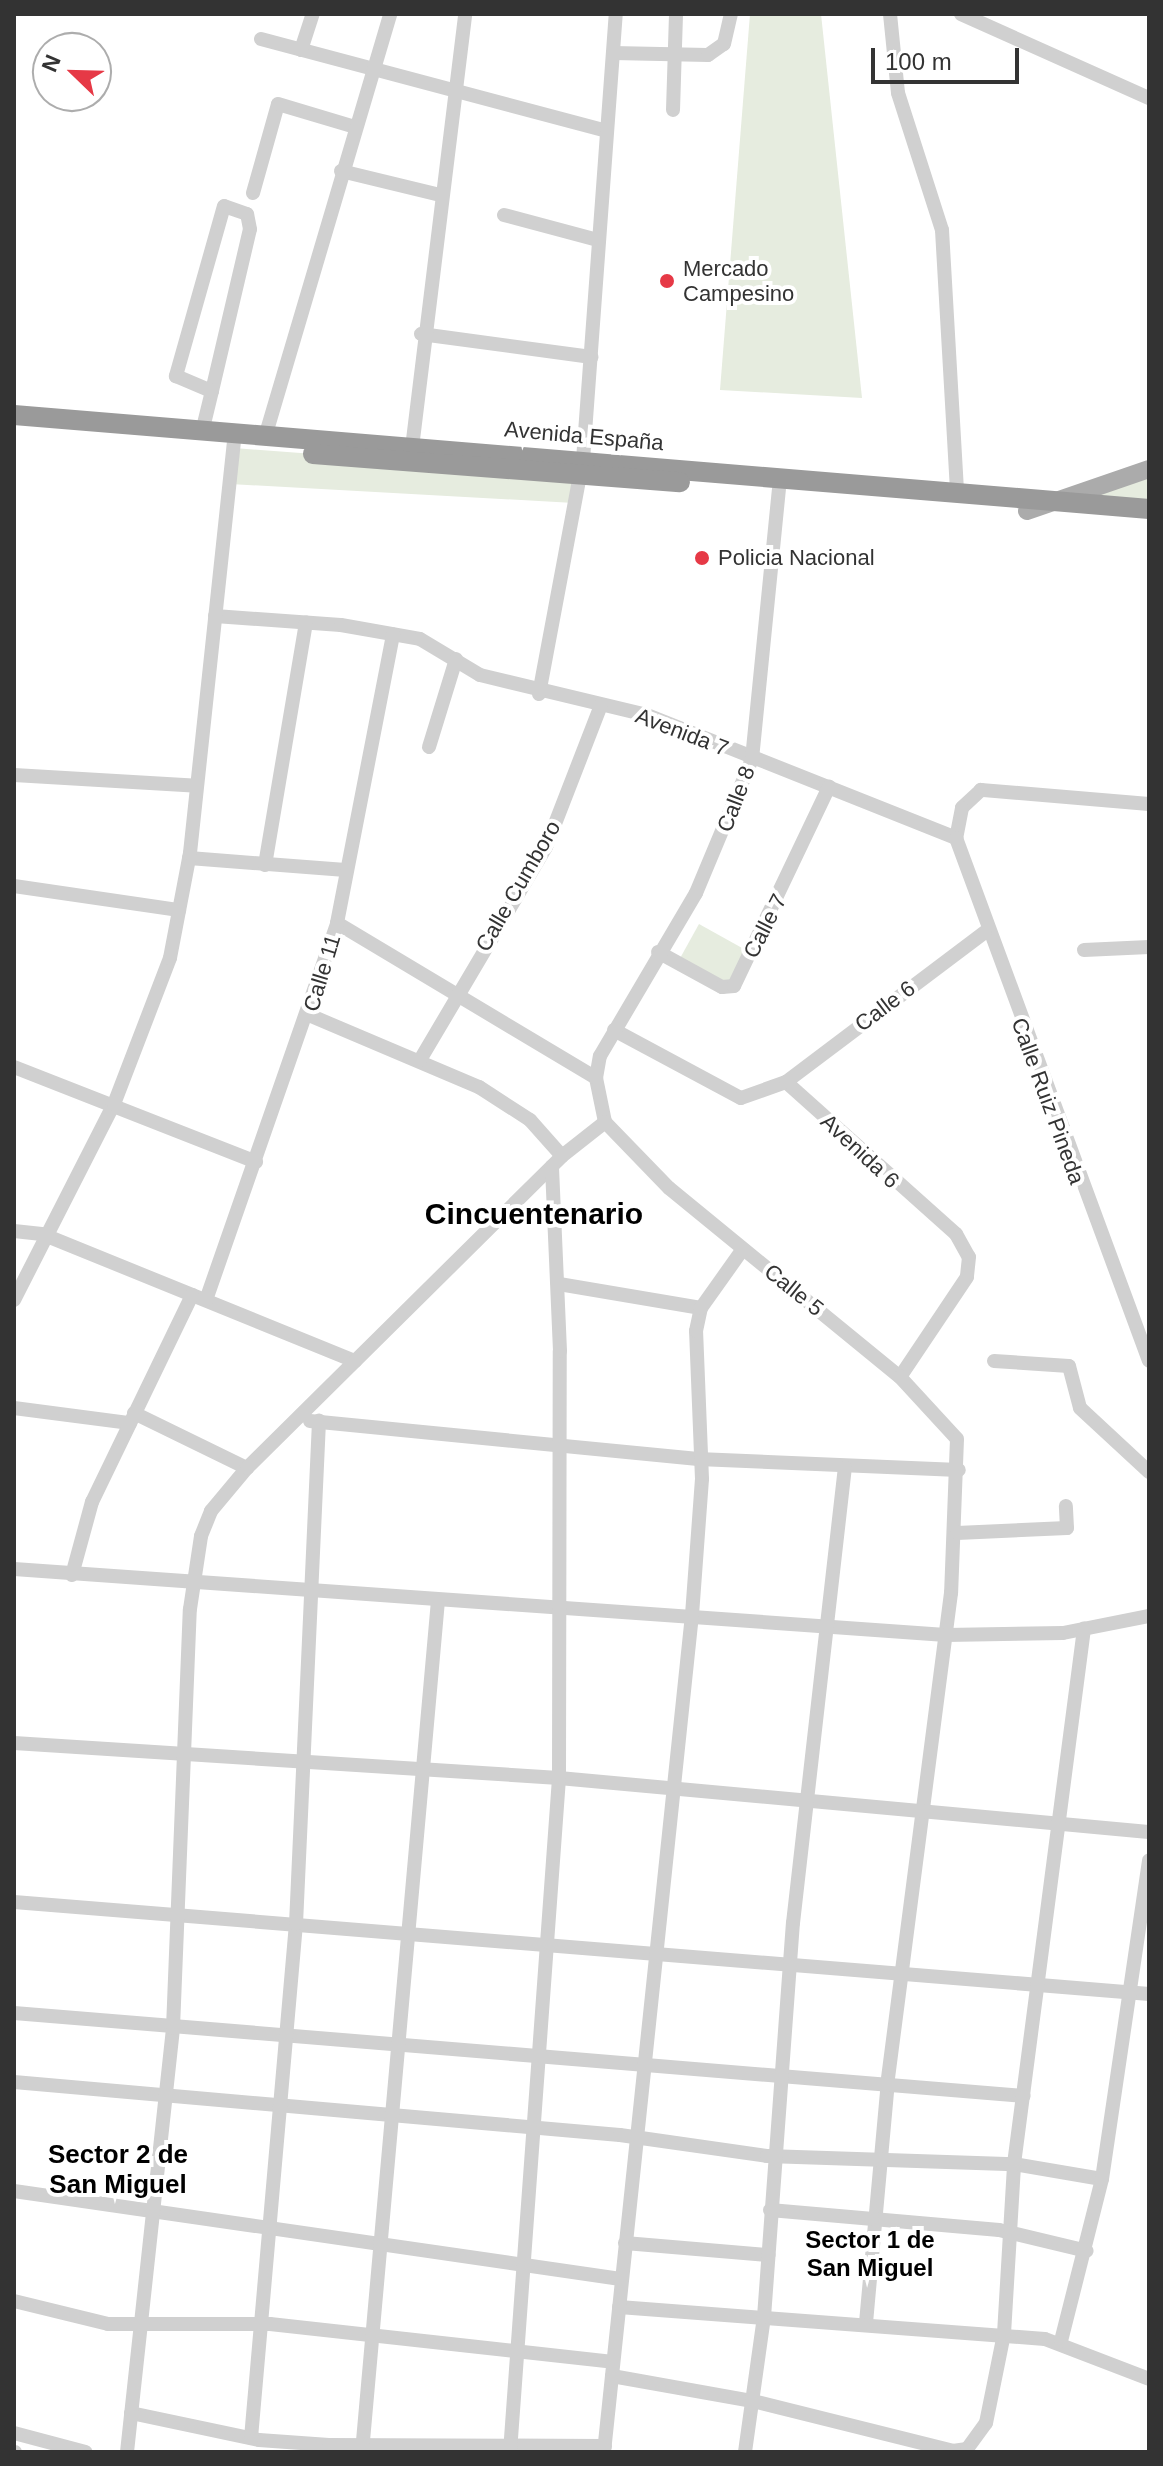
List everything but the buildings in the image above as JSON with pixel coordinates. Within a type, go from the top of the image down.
[{"type":"highway","name":"Avenida España","points":[[14,415],[202,432],[234,442],[265,437],[412,453]]},
{"type":"highway","name":"Avenida España","points":[[14,429],[412,453],[1149,509]]},
{"type":"highway","name":"Avenida España","points":[[581,467],[779,489],[1149,521]]},
{"type":"main road","points":[[1027,511],[1048,501],[1149,469]]},
{"type":"main road","points":[[1003,497],[1130,474]]},
{"type":"street","points":[[301,50],[313,14]]},
{"type":"street","points":[[265,437],[341,171],[390,14]]},
{"type":"street","points":[[412,453],[421,334],[465,14]]},
{"type":"street","points":[[539,694],[581,467],[616,14]]},
{"type":"street","points":[[673,110],[676,14]]},
{"type":"street","points":[[613,53],[717,52],[731,14]]},
{"type":"street","points":[[890,14],[898,93],[942,230],[957,493]]},
{"type":"street","points":[[961,14],[1149,98]]},
{"type":"street","points":[[261,39],[607,131]]},
{"type":"street","points":[[253,193],[278,104],[355,127]]},
{"type":"street","points":[[341,171],[440,195]]},
{"type":"street","points":[[202,432],[212,391],[250,229],[247,214],[224,206],[176,376],[212,391]]},
{"type":"street","points":[[504,215],[598,240]]},
{"type":"street","points":[[421,334],[591,357]]},
{"type":"street","points":[[14,1300],[42,1234],[114,1104],[147,1029],[179,910],[189,858],[234,442]]},
{"type":"street","name":"Calle 8","points":[[596,1078],[614,1030],[696,893],[752,759],[779,489]]},
{"type":"street","name":"Avenida 7","points":[[215,616],[306,622],[393,634],[539,694],[601,705],[662,721],[956,838]]},
{"type":"street","points":[[265,865],[306,622]]},
{"type":"street","name":"Calle 11","points":[[72,1575],[83,1525],[132,1418],[199,1298],[256,1162],[309,1015],[337,923],[393,634]]},
{"type":"street","points":[[429,747],[456,659]]},
{"type":"street","name":"Calle Cumboro","points":[[420,1060],[455,995],[546,847],[601,705]]},
{"type":"street","points":[[14,775],[197,786]]},
{"type":"street","name":"Calle 7","points":[[658,952],[722,987],[734,986],[829,787]]},
{"type":"street","points":[[956,838],[962,808],[981,790],[1149,804]]},
{"type":"street","name":"Calle Ruiz Pineda","points":[[956,838],[985,932],[1148,1357]]},
{"type":"street","points":[[189,858],[346,870]]},
{"type":"street","points":[[14,886],[179,910]]},
{"type":"street","points":[[127,2452],[173,2028],[181,1915],[192,1587],[211,1511],[247,1468],[557,1161],[605,1122],[596,1078],[337,923]]},
{"type":"street","name":"Calle 6","points":[[786,1082],[985,932]]},
{"type":"street","points":[[1084,950],[1149,947]]},
{"type":"street","points":[[309,1015],[420,1060],[517,1111],[557,1161],[561,1609],[559,1778],[528,2265],[510,2447]]},
{"type":"street","points":[[614,1030],[741,1098],[786,1082]]},
{"type":"street","points":[[14,1067],[256,1162]]},
{"type":"street","name":"Avenida 6","points":[[786,1082],[965,1245],[967,1277],[900,1377]]},
{"type":"street","name":"Calle 5","points":[[605,1122],[743,1249],[900,1377],[951,1425],[959,1470],[957,1533],[925,1810],[888,2081],[866,2324]]},
{"type":"street","points":[[14,1231],[42,1234],[355,1361]]},
{"type":"street","points":[[131,2413],[251,2438],[362,2448],[605,2449],[692,1615],[698,1459],[694,1363],[701,1308],[743,1249]]},
{"type":"street","points":[[559,1284],[701,1308]]},
{"type":"street","points":[[1148,1357],[1149,1334]]},
{"type":"street","points":[[994,1361],[1069,1366],[1080,1408],[1149,1472]]},
{"type":"street","points":[[14,1408],[132,1418],[247,1468]]},
{"type":"street","points":[[298,1420],[560,1448],[698,1459],[845,1468],[959,1470]]},
{"type":"street","points":[[251,2438],[283,2103],[296,1924],[308,1595],[319,1421]]},
{"type":"street","points":[[745,2452],[764,2317],[790,1964],[845,1468]]},
{"type":"street","points":[[957,1533],[1067,1528],[1066,1506]]},
{"type":"street","points":[[14,1569],[192,1587],[692,1615],[946,1635],[1084,1629],[1149,1616]]},
{"type":"street","points":[[362,2448],[396,2115],[408,1934],[438,1601]]},
{"type":"street","points":[[14,2301],[140,2326],[263,2326],[372,2332],[520,2350],[753,2401],[955,2451],[967,2449],[986,2423],[1004,2334],[1014,2164],[1084,1629]]},
{"type":"street","points":[[14,1743],[559,1778],[1060,1820],[1149,1832]]},
{"type":"street","points":[[1061,2341],[1087,2251],[1102,2179],[1149,1860]]},
{"type":"street","points":[[14,1902],[1149,1994]]},
{"type":"street","points":[[14,2013],[173,2028],[888,2081],[1024,2096]]},
{"type":"street","points":[[14,2082],[165,2092],[538,2127],[775,2154],[1014,2164],[1102,2179]]},
{"type":"street","points":[[14,2191],[621,2279]]},
{"type":"street","points":[[770,2210],[1010,2234],[1087,2251]]},
{"type":"street","points":[[625,2243],[768,2255]]},
{"type":"street","points":[[619,2307],[1004,2334],[1061,2341],[1149,2379]]},
{"type":"street","points":[[14,2433],[86,2452]]},
{"type":"shaded area","points":[[750,14],[821,14],[862,398],[720,390]]},
{"type":"shaded area","points":[[234,448],[580,474],[574,503],[230,484]]},
{"type":"shaded area","points":[[1149,473],[1149,503],[1081,496]]},
{"type":"shaded area","points":[[699,924],[749,952],[729,987],[680,959]]},
{"type":"place","name":"Mercado Campesino","points":[[667,281]]},
{"type":"place","name":"Policia Nacional","points":[[702,558]]},
{"type":"district","name":"Cincuentenario","points":[[534,1214]]},
{"type":"district","name":"Sector 2 de San Miguel","points":[[118,2170]]},
{"type":"district","name":"Sector 1 de San Miguel","points":[[870,2254]]}]
